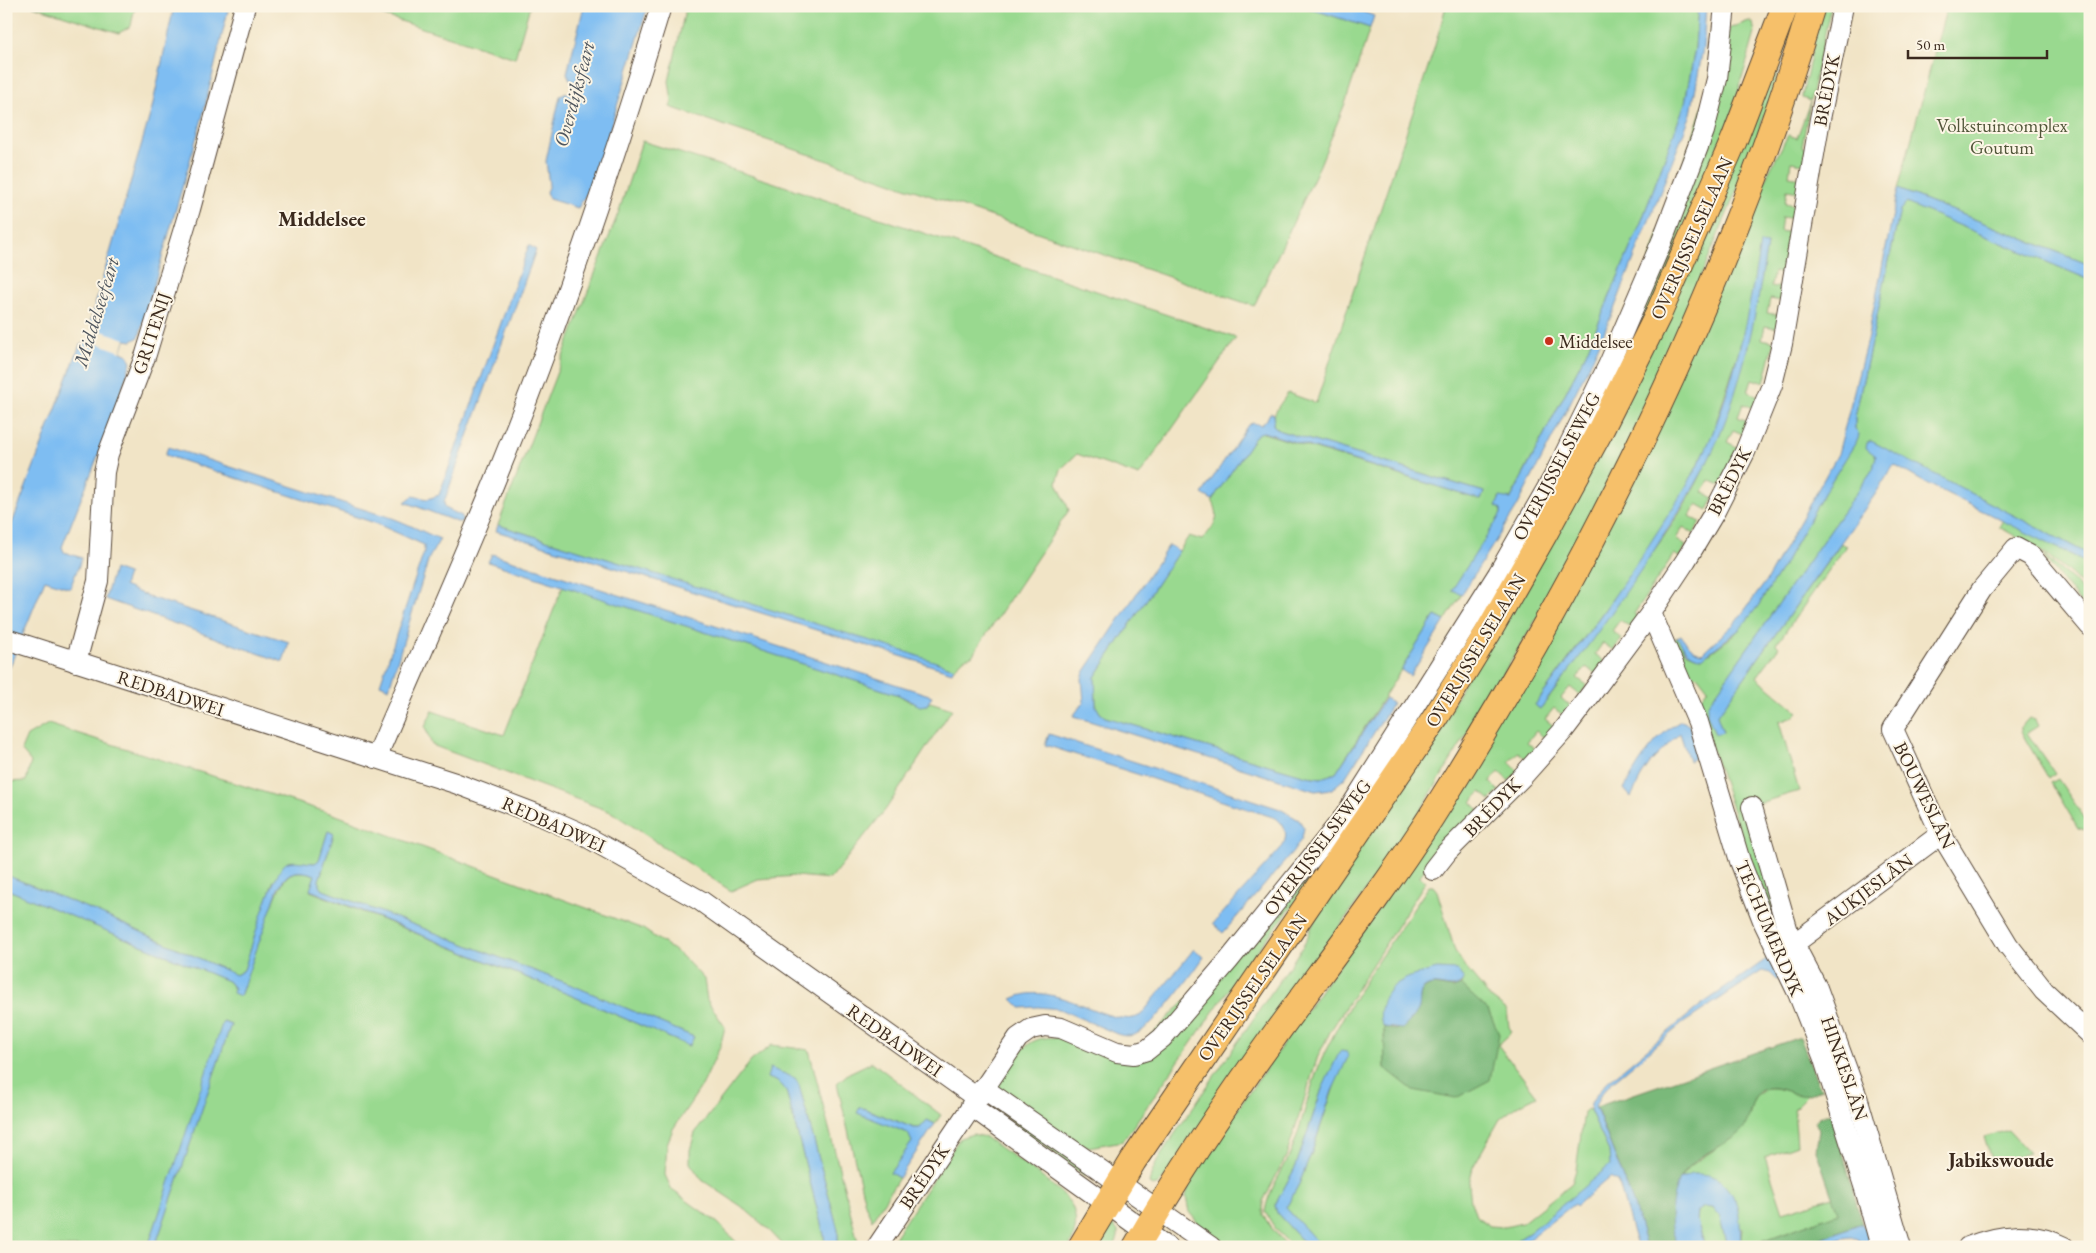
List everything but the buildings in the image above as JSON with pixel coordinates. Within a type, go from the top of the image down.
[{"type":"main road","name":"OVERIJSSELSELAAN","points":[[1081,1247],[1113,1194],[1436,717],[1487,634],[1544,534],[1600,431],[1658,315],[1734,140],[1785,6]]},
{"type":"main road","name":"OVERIJSSELSELAAN","points":[[1140,1239],[1233,1095],[1276,1033],[1339,949],[1429,820],[1509,690],[1593,536],[1651,422],[1695,325],[1779,110],[1812,6]]},
{"type":"street","name":"GRITENIJ","points":[[76,662],[98,581],[104,472],[108,454],[146,354],[190,209],[245,6]]},
{"type":"street","points":[[376,758],[494,482],[578,264],[631,105],[661,6]]},
{"type":"street","name":"OVERIJSSELSEWEG","points":[[977,1097],[1018,1038],[1031,1029],[1045,1026],[1061,1028],[1117,1052],[1134,1054],[1147,1050],[1162,1038],[1229,960],[1345,816],[1498,574],[1553,478],[1609,364],[1662,241],[1704,131],[1717,79],[1725,6]]},
{"type":"street","name":"BRÉDYK","points":[[1433,870],[1447,852],[1509,790],[1563,731],[1651,612],[1714,513],[1745,452],[1772,385],[1785,330],[1820,119],[1844,6]]},
{"type":"street","name":"BOUWESLÂN","points":[[2090,626],[2030,556],[2016,548],[1982,589],[1893,729],[1941,834],[2008,944],[2044,991],[2090,1034]]},
{"type":"street","name":"TECHUMERDYK","points":[[1651,612],[1698,722],[1740,861],[1764,923],[1798,993],[1823,1056],[1865,1189],[1881,1247]]},
{"type":"street","name":"REDBADWEI","points":[[6,640],[455,783],[544,817],[585,836],[646,868],[716,911],[1113,1194]]},
{"type":"street","name":"HINKESLÂN","points":[[1752,807],[1789,935],[1795,943],[1817,988],[1858,1100],[1901,1247]]},
{"type":"street","name":"AUKJESLÂN","points":[[1795,943],[1941,834]]},
{"type":"street","name":"BRÉDYK","points":[[877,1247],[977,1097]]},
{"type":"street","points":[[1113,1194],[1158,1209],[1211,1247]]},
{"type":"street","points":[[1113,1194],[1140,1239],[1167,1247]]},
{"type":"street","points":[[1968,1247],[1991,1239],[2018,1236],[2041,1238],[2064,1247]]},
{"type":"green space","points":[[33,6],[135,6],[131,26],[119,33]]},
{"type":"green space","points":[[354,6],[530,6],[515,58]]},
{"type":"green space","points":[[686,6],[1302,6],[1370,28],[1346,101],[1320,165],[1254,306],[670,107],[672,102],[669,81]]},
{"type":"green space","points":[[1446,6],[1698,6],[1695,48],[1685,103],[1642,220],[1586,353],[1510,500],[1499,497],[1501,514],[1453,589],[1462,594],[1445,621],[1435,616],[1336,773],[1321,778],[1306,776],[1105,717],[1096,706],[1095,677],[1189,536],[1202,540],[1213,526],[1216,512],[1212,500],[1260,432],[1481,500],[1484,492],[1280,431],[1273,425],[1275,412],[1288,393],[1316,403],[1434,49]]},
{"type":"green space","points":[[1795,6],[1801,6],[1748,163],[1646,408],[1549,598],[1416,818],[1165,1177],[1157,1185],[1152,1186],[1149,1184],[1151,1175],[1159,1157],[1299,952],[1306,941],[1321,904],[1446,719]]},
{"type":"green space","points":[[1822,6],[1831,6],[1810,101],[1802,98],[1802,96]]},
{"type":"green space","name":"Volkstuincomplex Goutum","points":[[1947,6],[2090,6],[2090,265],[1898,189]]},
{"type":"green space","points":[[1749,21],[1753,23],[1755,33],[1732,114],[1647,314],[1442,687],[1314,879],[1245,966],[1123,1141],[1089,1147],[1062,1137],[993,1089],[1021,1051],[1032,1042],[1044,1038],[1072,1040],[1125,1062],[1308,874],[1606,386],[1730,28]]},
{"type":"green space","points":[[1810,102],[1802,147],[1806,148],[1804,164],[1791,162],[1789,176],[1802,178],[1799,192],[1787,190],[1785,203],[1797,206],[1795,219],[1782,217],[1780,231],[1793,233],[1786,274],[1774,272],[1771,286],[1784,288],[1782,301],[1770,299],[1767,313],[1780,315],[1777,328],[1765,326],[1762,339],[1774,342],[1764,383],[1752,379],[1748,392],[1759,396],[1755,409],[1743,404],[1738,417],[1750,422],[1745,435],[1733,430],[1727,442],[1739,448],[1720,485],[1709,480],[1703,492],[1714,498],[1708,510],[1697,504],[1690,516],[1700,522],[1694,534],[1683,527],[1676,539],[1686,546],[1679,557],[1674,554],[1634,614],[1637,616],[1630,627],[1620,620],[1612,631],[1622,639],[1613,650],[1603,643],[1595,654],[1605,662],[1596,674],[1586,667],[1577,678],[1587,685],[1580,695],[1570,687],[1561,698],[1571,707],[1564,716],[1554,708],[1545,719],[1555,727],[1546,739],[1536,731],[1527,742],[1536,750],[1528,760],[1518,752],[1509,762],[1518,771],[1509,781],[1499,772],[1490,782],[1499,791],[1490,800],[1481,792],[1471,802],[1480,811],[1436,854],[1419,877],[1426,881],[1330,1032],[1318,1056],[1286,1157],[1263,1201],[1263,1215],[1288,1247],[1226,1247],[1201,1227],[1189,1212],[1186,1197],[1190,1177],[1422,846],[1788,135],[1797,138]],"holes":[[[1767,244],[1755,309],[1740,372],[1707,463],[1683,508],[1663,538],[1540,709],[1535,705],[1632,572],[1685,490],[1711,439],[1738,353]]]},
{"type":"green space","points":[[642,141],[772,182],[1236,338],[1139,476],[1077,454],[1061,469],[1057,483],[1069,510],[972,656],[965,658],[954,668],[498,525],[619,211]]},
{"type":"green space","points":[[1907,203],[2090,280],[2090,555],[1870,441],[1876,456],[1873,469],[1707,706],[1723,732],[1717,716],[1841,543],[1846,546],[1778,641],[1776,644],[1779,647],[1757,677],[1798,712],[1793,717],[1779,722],[1799,791],[1756,804],[1785,936],[1778,945],[1698,707],[1700,698],[1708,689],[1698,676],[1688,674],[1671,643],[1677,637],[1686,652],[1695,656],[1710,653],[1734,635],[1758,606],[1844,461],[1855,430],[1855,417],[1900,210]]},
{"type":"green space","points":[[2003,520],[2090,564],[2090,594],[2059,564],[2036,548],[1999,527]]},
{"type":"green space","points":[[2040,552],[2077,584],[2090,600],[2090,615]]},
{"type":"green space","points":[[563,586],[899,695],[910,702],[927,705],[930,702],[952,709],[886,809],[830,879],[796,876],[758,879],[731,891],[611,812],[432,745],[425,727],[432,711],[504,735]]},
{"type":"green space","points":[[2029,718],[2035,720],[2038,726],[2027,733],[2055,774],[2049,779],[2021,732],[2021,727]]},
{"type":"green space","points":[[48,724],[336,815],[643,929],[682,956],[704,979],[707,1000],[725,1027],[720,1047],[703,1084],[673,1129],[667,1144],[665,1175],[672,1190],[718,1223],[741,1247],[155,1247],[231,1024],[224,1021],[148,1247],[6,1247],[6,889],[228,981],[240,996],[270,911],[283,882],[292,873],[309,873],[315,875],[310,891],[570,995],[689,1046],[694,1037],[574,986],[323,890],[319,885],[319,880],[334,834],[328,831],[319,860],[316,863],[288,862],[273,882],[244,970],[236,975],[97,912],[6,875],[6,782],[26,781],[31,762],[21,750],[27,736]]},
{"type":"green space","points":[[2058,779],[2086,820],[2090,818],[2090,826],[2085,830],[2078,828],[2051,783]]},
{"type":"green space","points":[[1429,886],[1433,886],[1437,891],[1455,951],[1465,967],[1491,998],[1507,1010],[1509,1027],[1512,1032],[1498,1045],[1537,1096],[1517,1106],[1500,1119],[1473,1167],[1469,1184],[1471,1202],[1476,1216],[1490,1226],[1505,1227],[1522,1223],[1572,1183],[1576,1170],[1584,1112],[1588,1109],[1609,1151],[1611,1165],[1530,1232],[1507,1247],[1322,1247],[1286,1208],[1299,1184],[1312,1152],[1337,1078],[1322,1089],[1296,1166],[1275,1205],[1277,1213],[1308,1247],[1292,1247],[1275,1228],[1265,1212],[1273,1187],[1293,1147],[1316,1073],[1337,1028],[1361,987]],"holes":[[[1464,979],[1461,985],[1471,996],[1385,1068],[1384,1027],[1381,1022]]]},
{"type":"green space","points":[[1432,985],[1453,988],[1461,985],[1488,1010],[1499,1034],[1490,1080],[1456,1098],[1413,1090],[1385,1068],[1384,1027],[1396,1030],[1419,1008],[1422,991]]},
{"type":"green space","points":[[1800,1037],[1819,1086],[1822,1088],[1811,1094],[1804,1095],[1798,1095],[1778,1088],[1767,1088],[1761,1091],[1754,1100],[1743,1129],[1736,1136],[1693,1163],[1680,1178],[1677,1242],[1680,1247],[1646,1247],[1633,1202],[1596,1107]]},
{"type":"green space","points":[[772,1045],[809,1050],[858,1242],[855,1247],[838,1247],[838,1230],[799,1085],[780,1083],[785,1087],[787,1094],[824,1235],[825,1247],[785,1247],[768,1229],[741,1206],[702,1180],[690,1163],[690,1150],[695,1133],[751,1061]]},
{"type":"green space","points":[[872,1062],[941,1115],[935,1124],[927,1120],[920,1128],[914,1128],[860,1107],[858,1113],[909,1133],[912,1142],[890,1173],[899,1178],[872,1220],[865,1204],[837,1083],[849,1073]]},
{"type":"green space","points":[[1767,1088],[1808,1095],[1794,1109],[1797,1145],[1765,1157],[1783,1212],[1833,1197],[1839,1213],[1746,1247],[1740,1247],[1742,1229],[1692,1174],[1679,1179],[1689,1166],[1728,1141],[1750,1114],[1752,1103],[1757,1095]]},
{"type":"green space","points":[[993,1102],[1089,1170],[1085,1176],[990,1107]]},
{"type":"green space","points":[[1831,1113],[1862,1224],[1855,1225],[1801,1247],[1746,1247],[1838,1213],[1816,1150],[1819,1130],[1815,1122],[1819,1117]]},
{"type":"green space","points":[[2008,1130],[2029,1153],[1992,1163],[1984,1137]]},
{"type":"green space","points":[[973,1134],[985,1137],[1019,1160],[1066,1198],[1072,1206],[1076,1222],[1075,1232],[1069,1247],[888,1247],[960,1138]]},
{"type":"green space","points":[[1704,1207],[1713,1208],[1720,1217],[1727,1247],[1705,1247],[1697,1221],[1698,1211]]},
{"type":"green space","points":[[1112,1225],[1118,1231],[1114,1247],[1092,1247],[1107,1228]]},
{"type":"water","name":"Middelseefeart","points":[[174,6],[229,6],[202,119],[139,337],[132,341],[125,340],[121,352],[128,355],[131,362],[109,428],[62,547],[64,552],[82,558],[70,588],[45,580],[6,676],[6,534],[8,534],[80,345],[89,341],[94,342],[98,330],[92,327],[90,322],[152,108]]},
{"type":"water","points":[[584,6],[648,6],[591,186],[578,208],[549,199],[546,192],[549,185],[546,161],[560,96],[567,93],[574,95],[578,83],[570,80],[567,73]]},
{"type":"water","points":[[1302,6],[1348,6],[1374,16],[1370,28]]},
{"type":"water","points":[[1698,6],[1706,6],[1703,48],[1691,114],[1613,312],[1593,358],[1517,507],[1462,594],[1452,590],[1501,514],[1501,509],[1496,506],[1500,497],[1511,499],[1586,353],[1642,220],[1685,103],[1695,48]]},
{"type":"water","points":[[1898,189],[2090,265],[2090,280],[1906,203],[1900,210],[1855,417],[1855,430],[1859,434],[1858,439],[1758,606],[1740,629],[1702,658],[1694,655],[1685,648],[1677,637],[1681,635],[1693,649],[1703,653],[1735,623],[1765,583],[1838,454],[1868,336]]},
{"type":"water","points":[[1760,243],[1767,244],[1748,344],[1735,393],[1712,452],[1689,496],[1638,574],[1540,709],[1535,705],[1585,638],[1648,546],[1683,491],[1706,448],[1720,414],[1735,366],[1747,317]]},
{"type":"water","points":[[529,245],[536,250],[444,502],[445,508],[462,516],[462,522],[457,522],[405,502],[413,496],[428,499],[439,495]]},
{"type":"water","points":[[1270,413],[1274,414],[1273,425],[1280,431],[1484,492],[1481,500],[1263,432],[1257,434],[1212,500],[1202,494],[1248,425],[1253,423],[1261,425],[1266,421]]},
{"type":"water","points":[[1871,441],[2090,555],[2090,564],[1922,481],[1894,465],[1874,496],[1717,716],[1723,732],[1715,734],[1707,714],[1707,706],[1873,469],[1876,456],[1866,448],[1867,443]]},
{"type":"water","points":[[168,447],[392,518],[440,539],[429,558],[389,688],[380,684],[424,552],[424,545],[375,523],[165,455]]},
{"type":"water","points":[[498,525],[954,668],[952,672],[496,531]]},
{"type":"water","points":[[1169,545],[1179,551],[1095,677],[1096,706],[1100,713],[1105,717],[1306,776],[1321,778],[1336,773],[1385,698],[1393,703],[1345,778],[1332,789],[1315,791],[1073,716],[1084,702],[1082,678],[1085,671]]},
{"type":"water","points":[[492,554],[932,696],[927,705],[920,706],[899,695],[488,562]]},
{"type":"water","points":[[114,569],[128,574],[124,586],[149,597],[289,642],[283,662],[105,599]]},
{"type":"water","points":[[1435,616],[1445,621],[1410,676],[1401,670]]},
{"type":"water","points":[[1681,721],[1689,724],[1698,756],[1689,761],[1680,733],[1650,763],[1631,797],[1624,789],[1641,760],[1663,734]]},
{"type":"water","points":[[1049,734],[1280,809],[1299,820],[1304,828],[1302,838],[1293,852],[1223,933],[1213,924],[1283,846],[1285,830],[1279,821],[1276,818],[1045,745]]},
{"type":"water","points":[[328,831],[334,834],[319,880],[319,885],[323,890],[574,986],[694,1037],[689,1046],[570,995],[310,890],[315,875],[309,873],[293,872],[284,879],[278,889],[240,996],[233,993],[234,988],[228,981],[6,889],[6,875],[97,912],[236,975],[244,970],[269,894],[282,867],[288,862],[315,863],[319,860]]},
{"type":"water","points":[[1194,949],[1204,957],[1182,988],[1162,1011],[1144,1029],[1134,1035],[1117,1034],[1059,1009],[1021,1008],[1012,999],[1029,994],[1046,994],[1115,1017],[1129,1019],[1141,1015]]},
{"type":"water","points":[[1770,958],[1780,979],[1777,980],[1770,973],[1762,971],[1682,1024],[1611,1083],[1601,1094],[1595,1106],[1633,1202],[1646,1247],[1637,1247],[1620,1187],[1617,1181],[1610,1177],[1576,1206],[1574,1204],[1519,1247],[1507,1247],[1530,1232],[1610,1165],[1609,1151],[1590,1110],[1591,1103],[1607,1082],[1701,1005]]},
{"type":"water","points":[[1437,969],[1457,970],[1464,979],[1460,984],[1452,987],[1433,985],[1424,988],[1418,1010],[1402,1029],[1384,1027],[1381,1011],[1385,997],[1390,990],[1396,984],[1412,976]]},
{"type":"water","points":[[223,1021],[231,1024],[155,1247],[148,1247]]},
{"type":"water","points":[[1341,1051],[1347,1052],[1348,1057],[1332,1091],[1312,1152],[1299,1184],[1286,1208],[1322,1247],[1308,1247],[1277,1213],[1275,1205],[1296,1166],[1322,1089]]},
{"type":"water","points":[[770,1068],[795,1078],[799,1085],[838,1230],[838,1247],[825,1247],[824,1235],[787,1094],[784,1087],[779,1083],[767,1078]]},
{"type":"water","points":[[860,1107],[914,1128],[920,1128],[927,1120],[935,1124],[899,1178],[890,1173],[912,1142],[908,1133],[857,1113]]},
{"type":"water","points":[[1692,1174],[1711,1176],[1728,1188],[1737,1206],[1740,1247],[1727,1247],[1720,1217],[1713,1208],[1704,1207],[1698,1211],[1697,1221],[1705,1247],[1680,1247],[1671,1222],[1672,1204],[1679,1179]]},
{"type":"water","points":[[1862,1224],[1865,1228],[1871,1247],[1862,1247],[1858,1239],[1852,1237],[1843,1238],[1820,1247],[1801,1247]]},
{"type":"pier","points":[[99,330],[125,339],[121,352],[94,342]]},
{"type":"place","name":"Middelsee","points":[[1549,341]]},
{"type":"district","name":"Middelsee","points":[[322,219]]},
{"type":"district","name":"Jabikswoude","points":[[2001,1160]]},
{"type":"water label","name":"Overdijksfeart","points":[[574,94]]}]
